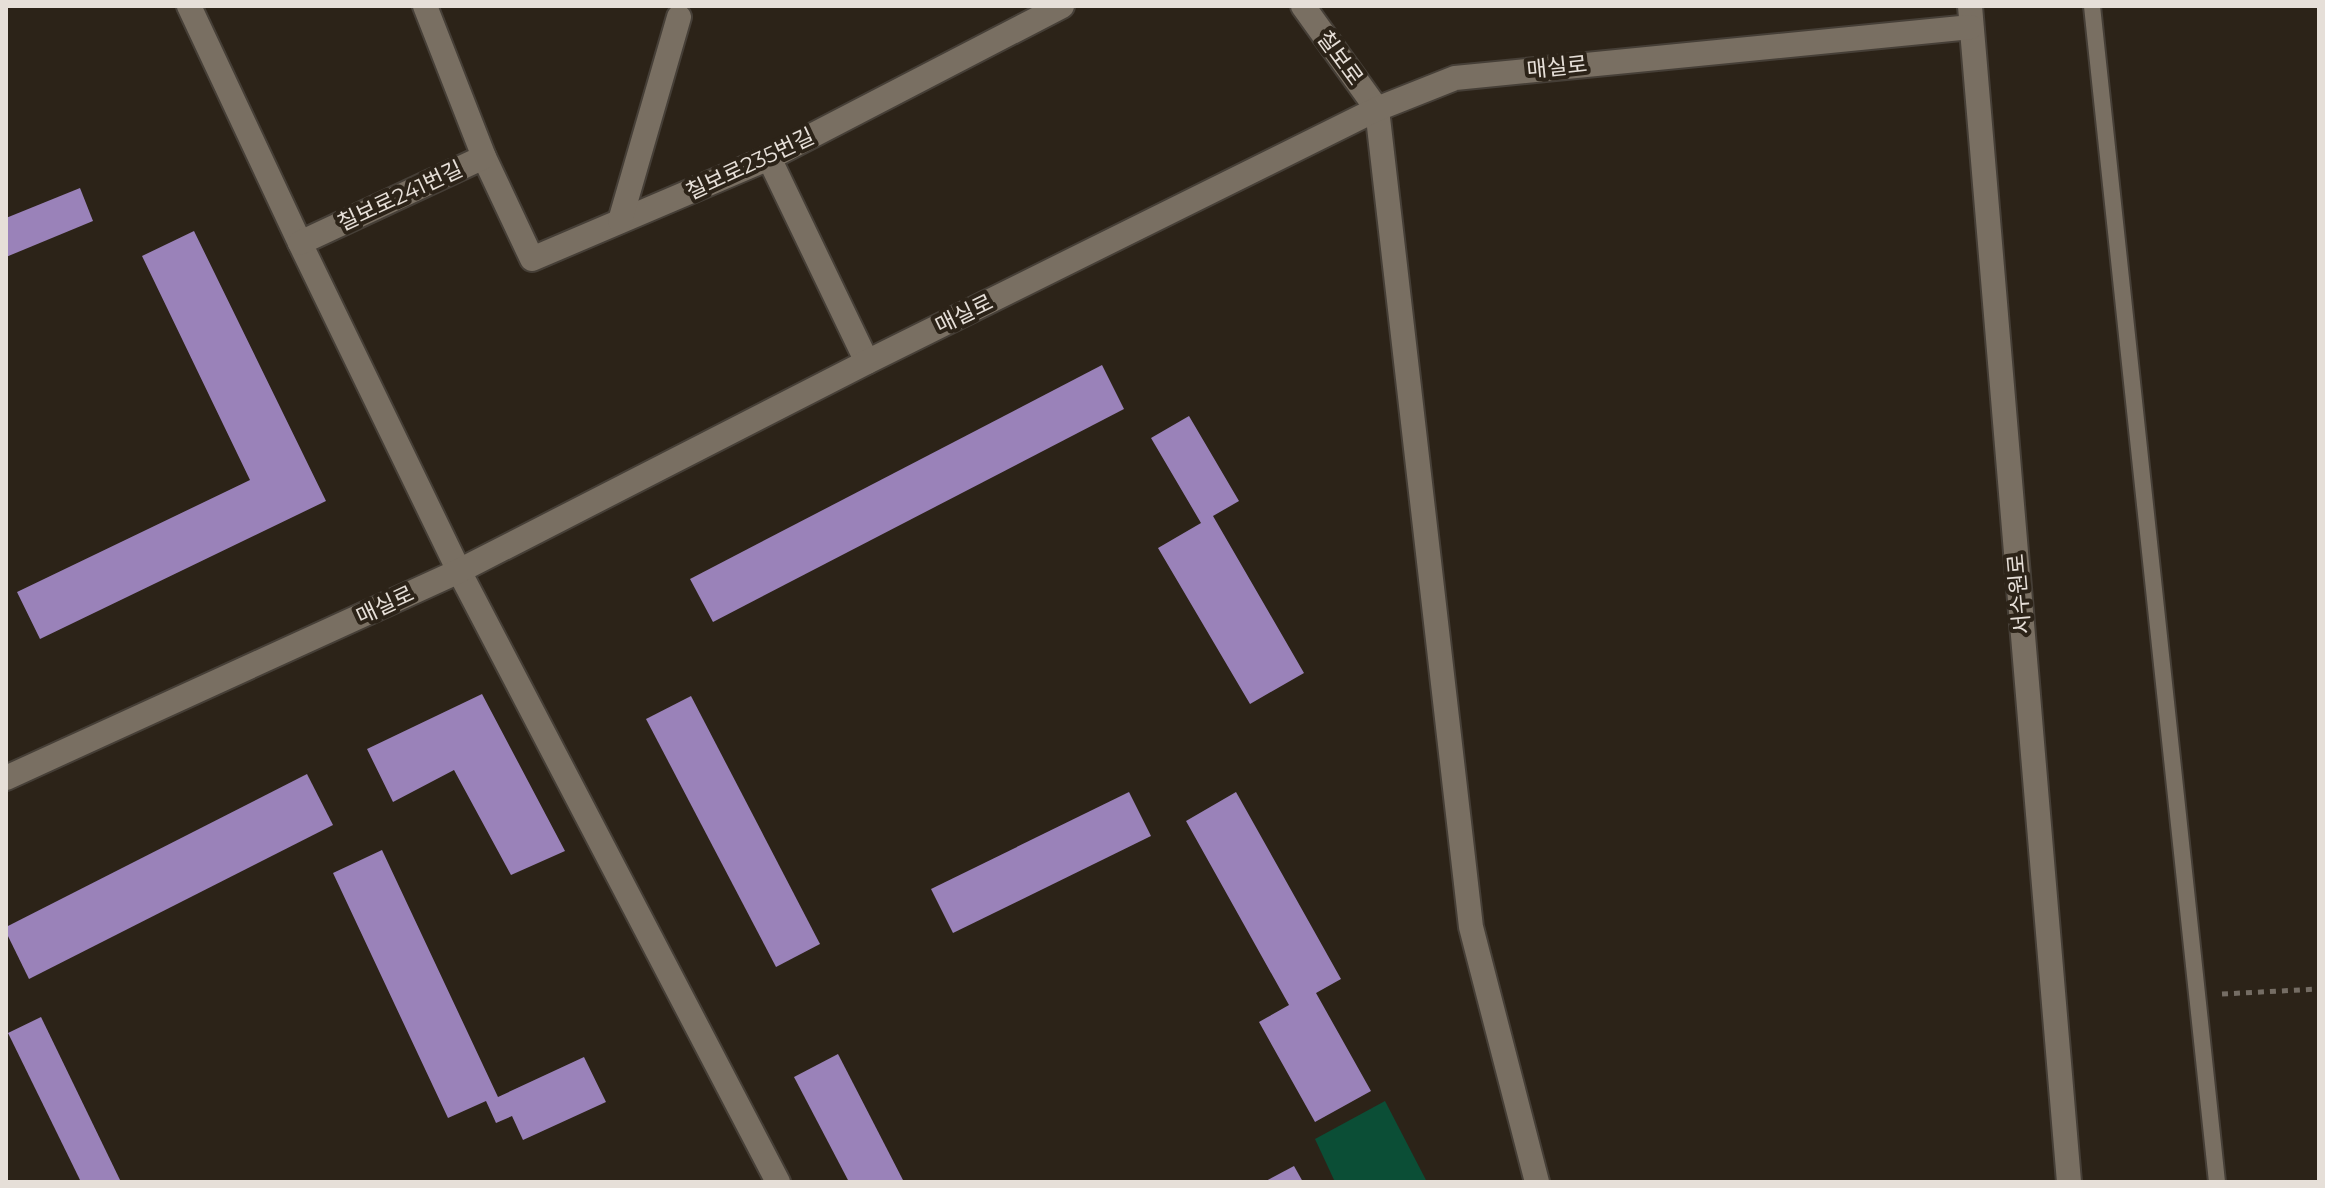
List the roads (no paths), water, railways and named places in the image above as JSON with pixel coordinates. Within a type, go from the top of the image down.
[{"type":"street","points":[[189,6],[459,571],[778,1182]]},
{"type":"street","name":"칠보로241번길","points":[[300,243],[484,157],[425,6]]},
{"type":"street","name":"칠보로235번길","points":[[484,157],[532,259],[769,158],[1062,6]]},
{"type":"street","name":"칠보로","points":[[1303,6],[1377,109]]},
{"type":"street","name":"매실로","points":[[6,778],[459,571],[867,362],[1377,109],[1455,78],[1971,16]]},
{"type":"street","name":"서수원로","points":[[1971,16],[2069,1182]]},
{"type":"street","points":[[620,221],[679,17]]},
{"type":"street","points":[[1377,109],[1471,927],[1537,1182]]},
{"type":"street","points":[[769,158],[867,362]]},
{"type":"lane","points":[[2092,6],[2217,1182]]}]
